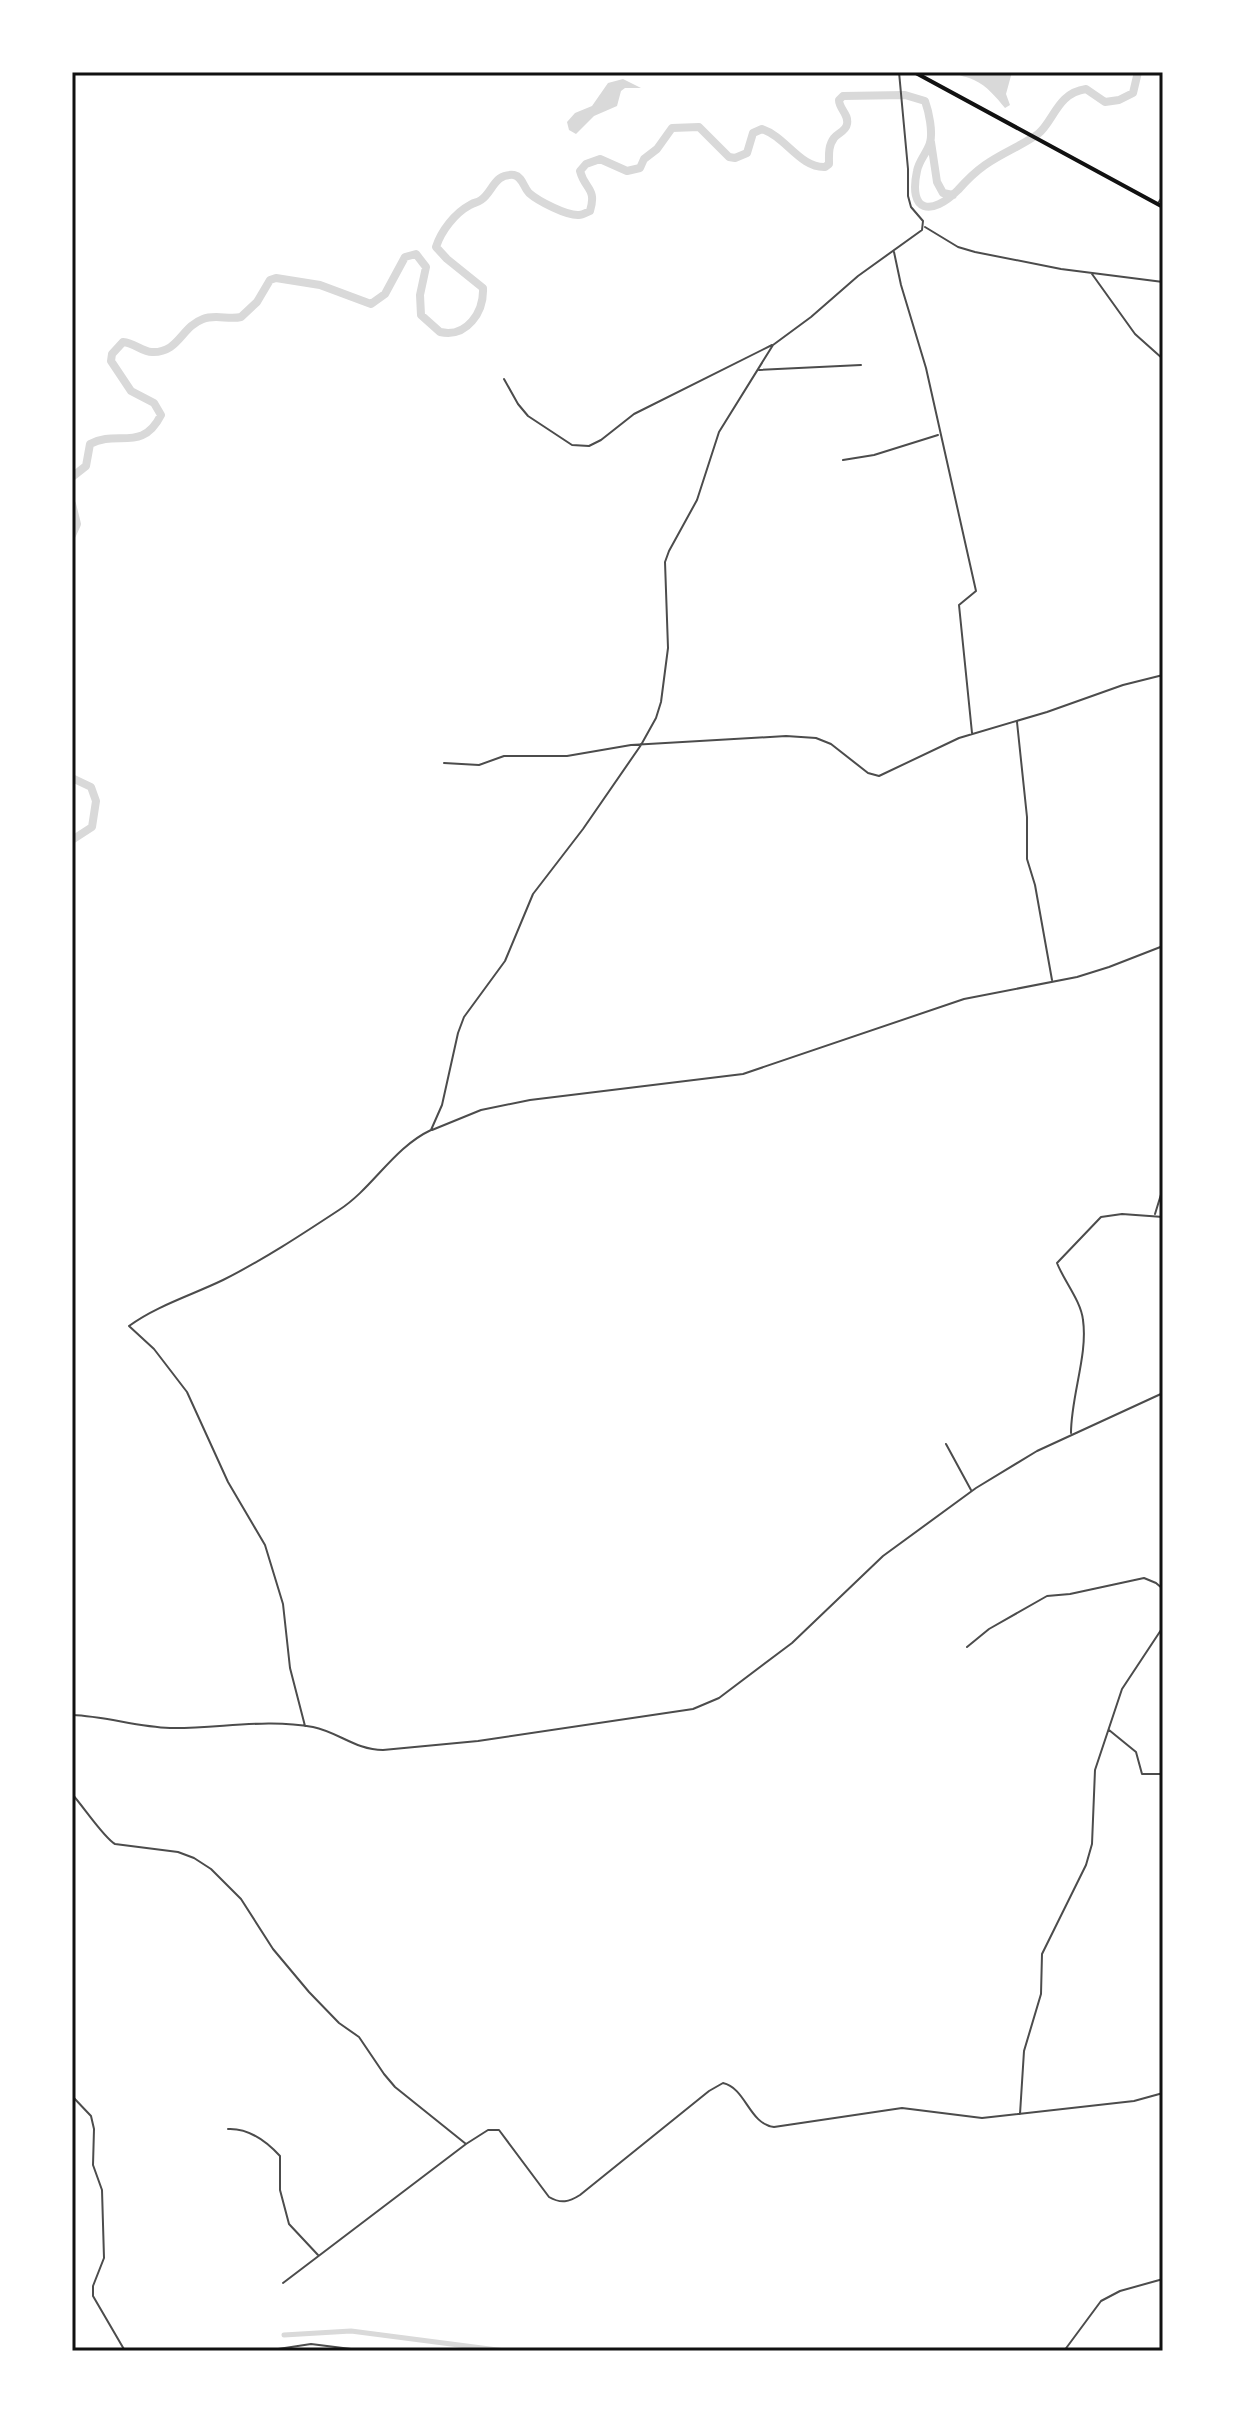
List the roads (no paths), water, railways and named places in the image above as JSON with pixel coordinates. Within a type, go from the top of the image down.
[{"type":"highway","points":[[914,72],[1160,206]]},
{"type":"street","points":[[899,72],[909,203],[924,226],[958,247],[975,252],[1091,273],[1163,282]]},
{"type":"street","points":[[1160,206],[1163,196]]},
{"type":"street","points":[[504,379],[528,416],[572,445],[589,446],[634,414],[773,345],[924,226]]},
{"type":"street","points":[[894,252],[926,368],[976,591],[959,605],[973,734]]},
{"type":"street","points":[[1091,273],[1135,334],[1163,359]]},
{"type":"street","points":[[431,1130],[442,1105],[464,1017],[505,961],[533,894],[641,745],[661,702],[669,632],[664,575],[669,551],[697,500],[719,432],[773,345]]},
{"type":"street","points":[[757,371],[861,365]]},
{"type":"street","points":[[843,460],[874,455],[939,435]]},
{"type":"street","points":[[444,763],[479,765],[504,756],[567,756],[641,745],[786,736],[816,738],[841,750],[874,776],[892,772],[949,742],[1123,685],[1163,675]]},
{"type":"street","points":[[1017,720],[1027,817],[1027,859],[1035,885],[1052,981]]},
{"type":"street","points":[[305,1726],[290,1668],[283,1604],[265,1545],[228,1482],[187,1392],[154,1349],[129,1326],[247,1267],[337,1212],[422,1135],[481,1110],[530,1100],[743,1074],[964,999],[1109,967],[1163,946]]},
{"type":"street","points":[[1154,1215],[1163,1188]]},
{"type":"street","points":[[1071,1435],[1071,1407],[1083,1342],[1083,1318],[1057,1263],[1101,1217],[1122,1214],[1163,1217]]},
{"type":"street","points":[[72,1715],[95,1715],[166,1728],[274,1724],[305,1726],[367,1749],[383,1750],[478,1741],[657,1715],[704,1705],[745,1680],[792,1643],[883,1556],[971,1491],[1007,1467],[1163,1393]]},
{"type":"street","points":[[946,1444],[971,1491]]},
{"type":"street","points":[[967,1647],[989,1629],[1047,1596],[1070,1594],[1140,1578],[1163,1589]]},
{"type":"street","points":[[1020,2114],[1024,2051],[1041,1994],[1042,1954],[1086,1865],[1092,1844],[1095,1770],[1122,1689],[1163,1627]]},
{"type":"street","points":[[1109,1730],[1136,1752],[1142,1774],[1163,1774]]},
{"type":"street","points":[[72,1794],[108,1840],[115,1844],[178,1852],[194,1858],[226,1882],[241,1899],[273,1949],[339,2023],[359,2037],[395,2087],[466,2144]]},
{"type":"street","points":[[283,2283],[488,2130],[499,2130],[549,2197],[563,2202],[580,2195],[723,2083],[734,2088],[760,2122],[767,2126],[902,2108],[982,2118],[1134,2101],[1163,2093]]},
{"type":"street","points":[[72,2096],[91,2116],[94,2129],[93,2165],[102,2190],[104,2258],[93,2286],[93,2296],[125,2351]]},
{"type":"street","points":[[228,2129],[238,2129],[268,2143],[280,2156],[280,2190],[289,2224],[318,2256]]},
{"type":"street","points":[[1064,2351],[1101,2301],[1120,2291],[1163,2279]]},
{"type":"street","points":[[265,2351],[311,2344],[367,2351]]},
{"type":"waterway","points":[[72,477],[86,466],[90,444],[110,438],[137,437],[154,427],[161,415],[154,403],[131,391],[111,361],[112,354],[123,342],[148,352],[161,351],[203,319],[241,317],[257,302],[270,280],[276,278],[320,285],[371,304],[385,294],[405,257],[416,254],[426,267],[420,295],[421,315],[440,332],[450,333],[466,327],[477,314],[483,288],[436,247],[454,218],[464,208],[485,197],[498,180],[507,175],[517,176],[529,193],[539,200],[567,213],[582,215],[590,211],[592,203],[591,193],[580,171],[586,164],[600,159],[627,171],[640,168],[644,159],[657,149],[672,128],[699,127],[729,157],[747,153],[753,133],[762,129],[808,163],[825,167],[829,164],[832,141],[847,124],[847,117],[839,103],[843,96],[905,95],[925,101],[928,111],[931,138],[918,167],[915,185],[919,202],[931,207],[948,199],[985,165],[1038,134],[1069,96],[1086,89],[1105,102],[1119,100],[1133,93],[1138,72]]},
{"type":"waterway","points":[[931,142],[937,182],[943,193],[953,195]]},
{"type":"waterway","points":[[72,504],[77,524],[72,535]]},
{"type":"waterway","points":[[72,778],[91,787],[96,801],[92,827],[72,840]]},
{"type":"waterway","points":[[284,2335],[351,2331],[505,2351]]}]
